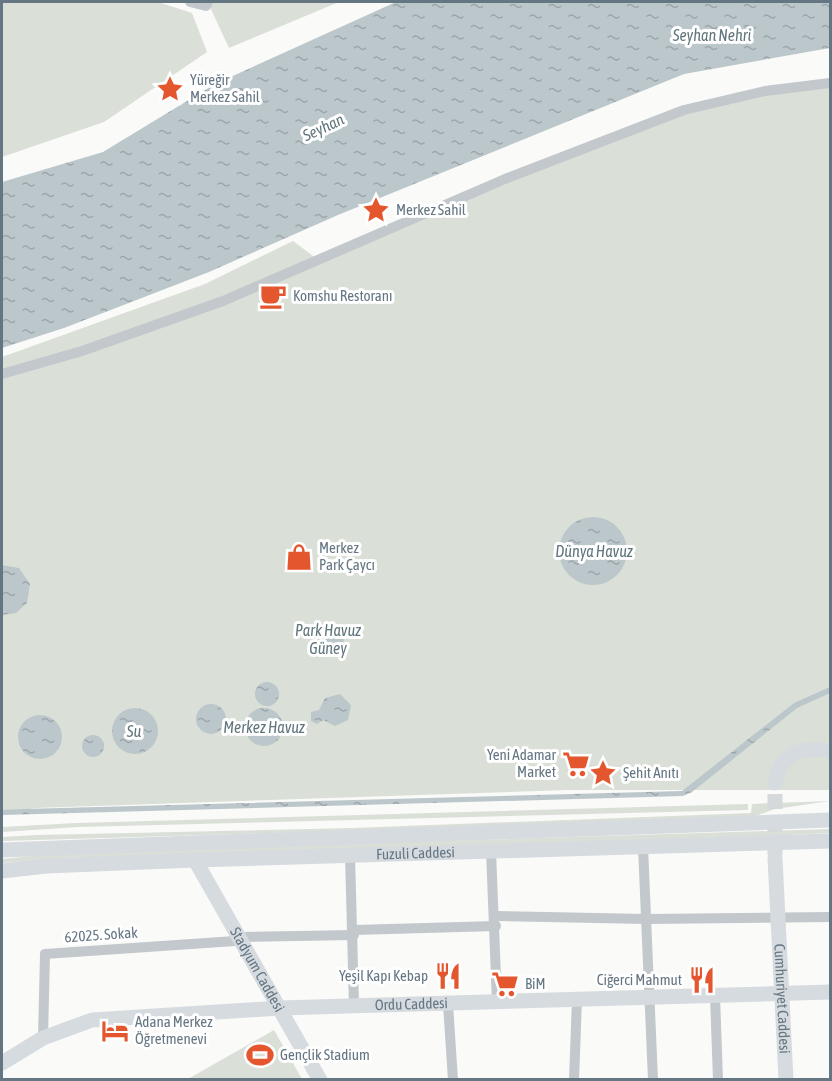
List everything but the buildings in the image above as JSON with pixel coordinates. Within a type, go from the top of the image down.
[{"type":"main road","points":[[776,783],[777,770],[788,755],[811,749],[831,751]]},
{"type":"main road","points":[[787,821],[831,808]]},
{"type":"main road","name":"Fuzuli Caddesi","points":[[2,850],[831,820]]},
{"type":"main road","name":"Fuzuli Caddesi","points":[[2,871],[46,866],[195,860],[831,841]]},
{"type":"main road","points":[[779,915],[783,896],[780,859],[788,843]]},
{"type":"main road","points":[[775,858],[779,915]]},
{"type":"main road","name":"Stadyum Caddesi","points":[[195,860],[320,1080]]},
{"type":"main road","name":"Cumhuriyet Caddesi","points":[[779,915],[786,1080]]},
{"type":"main road","name":"Ordu Caddesi","points":[[2,1063],[43,1038],[92,1020],[280,1008],[831,992]]},
{"type":"street","points":[[190,2],[206,6],[208,2]]},
{"type":"street","points":[[2,374],[82,351],[223,301],[505,179],[684,110],[765,90],[831,83]]},
{"type":"street","points":[[643,847],[653,1080]]},
{"type":"street","points":[[491,851],[497,1003]]},
{"type":"street","points":[[350,855],[354,932],[354,1006]]},
{"type":"street","points":[[240,937],[354,932],[495,921],[779,915],[831,917]]},
{"type":"street","name":"62025. Sokak","points":[[43,1038],[45,954],[235,941],[240,937]]},
{"type":"street","points":[[715,996],[718,1080]]},
{"type":"street","points":[[574,1080],[578,999]]},
{"type":"street","points":[[448,1004],[453,1080]]},
{"type":"shaded area","points":[[2,2],[158,2],[192,13],[207,52],[104,122],[2,157]]},
{"type":"shaded area","points":[[212,2],[339,2],[229,48],[210,7]]},
{"type":"shaded area","points":[[830,88],[830,790],[568,790],[35,808],[2,814],[2,357],[205,284],[293,241],[321,262],[500,186],[687,114],[767,94]]},
{"type":"shaded area","points":[[830,801],[775,809],[747,819],[2,841],[2,837],[37,835],[352,828],[751,813],[752,804]]},
{"type":"shaded area","points":[[748,804],[748,810],[78,827],[2,832],[2,827],[77,823]]},
{"type":"shaded area","points":[[830,829],[830,833],[766,836],[62,858],[2,863],[2,859],[62,853]]},
{"type":"shaded area","name":"Gençlik Stadium","points":[[274,1030],[302,1079],[188,1079]]},
{"type":"water","points":[[396,2],[830,2],[830,48],[684,74],[338,215],[209,272],[64,328],[2,348],[2,182],[103,152],[215,84]]},
{"type":"water","name":"Dünya Havuz","points":[[593,517],[606,520],[617,527],[624,538],[627,551],[624,564],[617,575],[606,582],[593,585],[580,582],[569,575],[562,564],[559,551],[562,538],[569,527],[580,520]]},
{"type":"water","points":[[2,565],[19,568],[30,584],[27,603],[16,613],[2,615]]},
{"type":"water","name":"Park Havuz Güney","points":[[328,623],[340,627],[344,639],[340,651],[328,655],[316,651],[312,639],[316,627]]},
{"type":"water","points":[[267,682],[272,683],[278,689],[278,699],[272,705],[267,706],[262,705],[256,699],[255,694],[256,689],[262,683]]},
{"type":"water","points":[[830,687],[830,693],[797,708],[692,792],[683,796],[2,815],[2,810],[23,809],[682,791],[794,703]]},
{"type":"water","points":[[340,694],[351,705],[348,720],[335,726],[323,720],[317,724],[311,721],[311,712],[319,710],[325,698]]},
{"type":"water","points":[[211,704],[221,709],[226,719],[221,729],[211,734],[201,729],[196,719],[201,709]]},
{"type":"water","name":"Su","points":[[135,708],[151,715],[158,731],[151,747],[135,754],[119,747],[112,731],[119,715]]},
{"type":"water","name":"Merkez Havuz","points":[[264,708],[277,714],[283,727],[277,740],[264,746],[251,740],[245,727],[251,714]]},
{"type":"water","points":[[40,715],[56,721],[62,737],[56,753],[40,759],[24,753],[18,737],[24,721]]},
{"type":"water","points":[[93,735],[103,742],[104,746],[97,756],[93,757],[83,750],[82,746],[89,736]]},
{"type":"tunnel","points":[[775,783],[775,855]]},
{"type":"place","name":"Yüreğir Merkez Sahil","points":[[170,89]]},
{"type":"place","name":"Merkez Sahil","points":[[376,210]]},
{"type":"place","name":"Komshu Restoranı","points":[[273,296]]},
{"type":"place","name":"Merkez Park Çaycı","points":[[299,557]]},
{"type":"place","name":"Yeni Adamar Market","points":[[576,764]]},
{"type":"place","name":"Şehit Anıtı","points":[[603,773]]},
{"type":"place","name":"Yeşil Kapı Kebap","points":[[448,976]]},
{"type":"place","name":"Ciğerci Mahmut","points":[[702,980]]},
{"type":"place","name":"BiM","points":[[505,984]]},
{"type":"place","name":"Adana Merkez Öğretmenevi","points":[[115,1031]]},
{"type":"place","name":"Gençlik Stadium","points":[[260,1055]]},
{"type":"water label","name":"Seyhan Nehri","points":[[712,35]]},
{"type":"water label","name":"Seyhan","points":[[323,127]]}]
